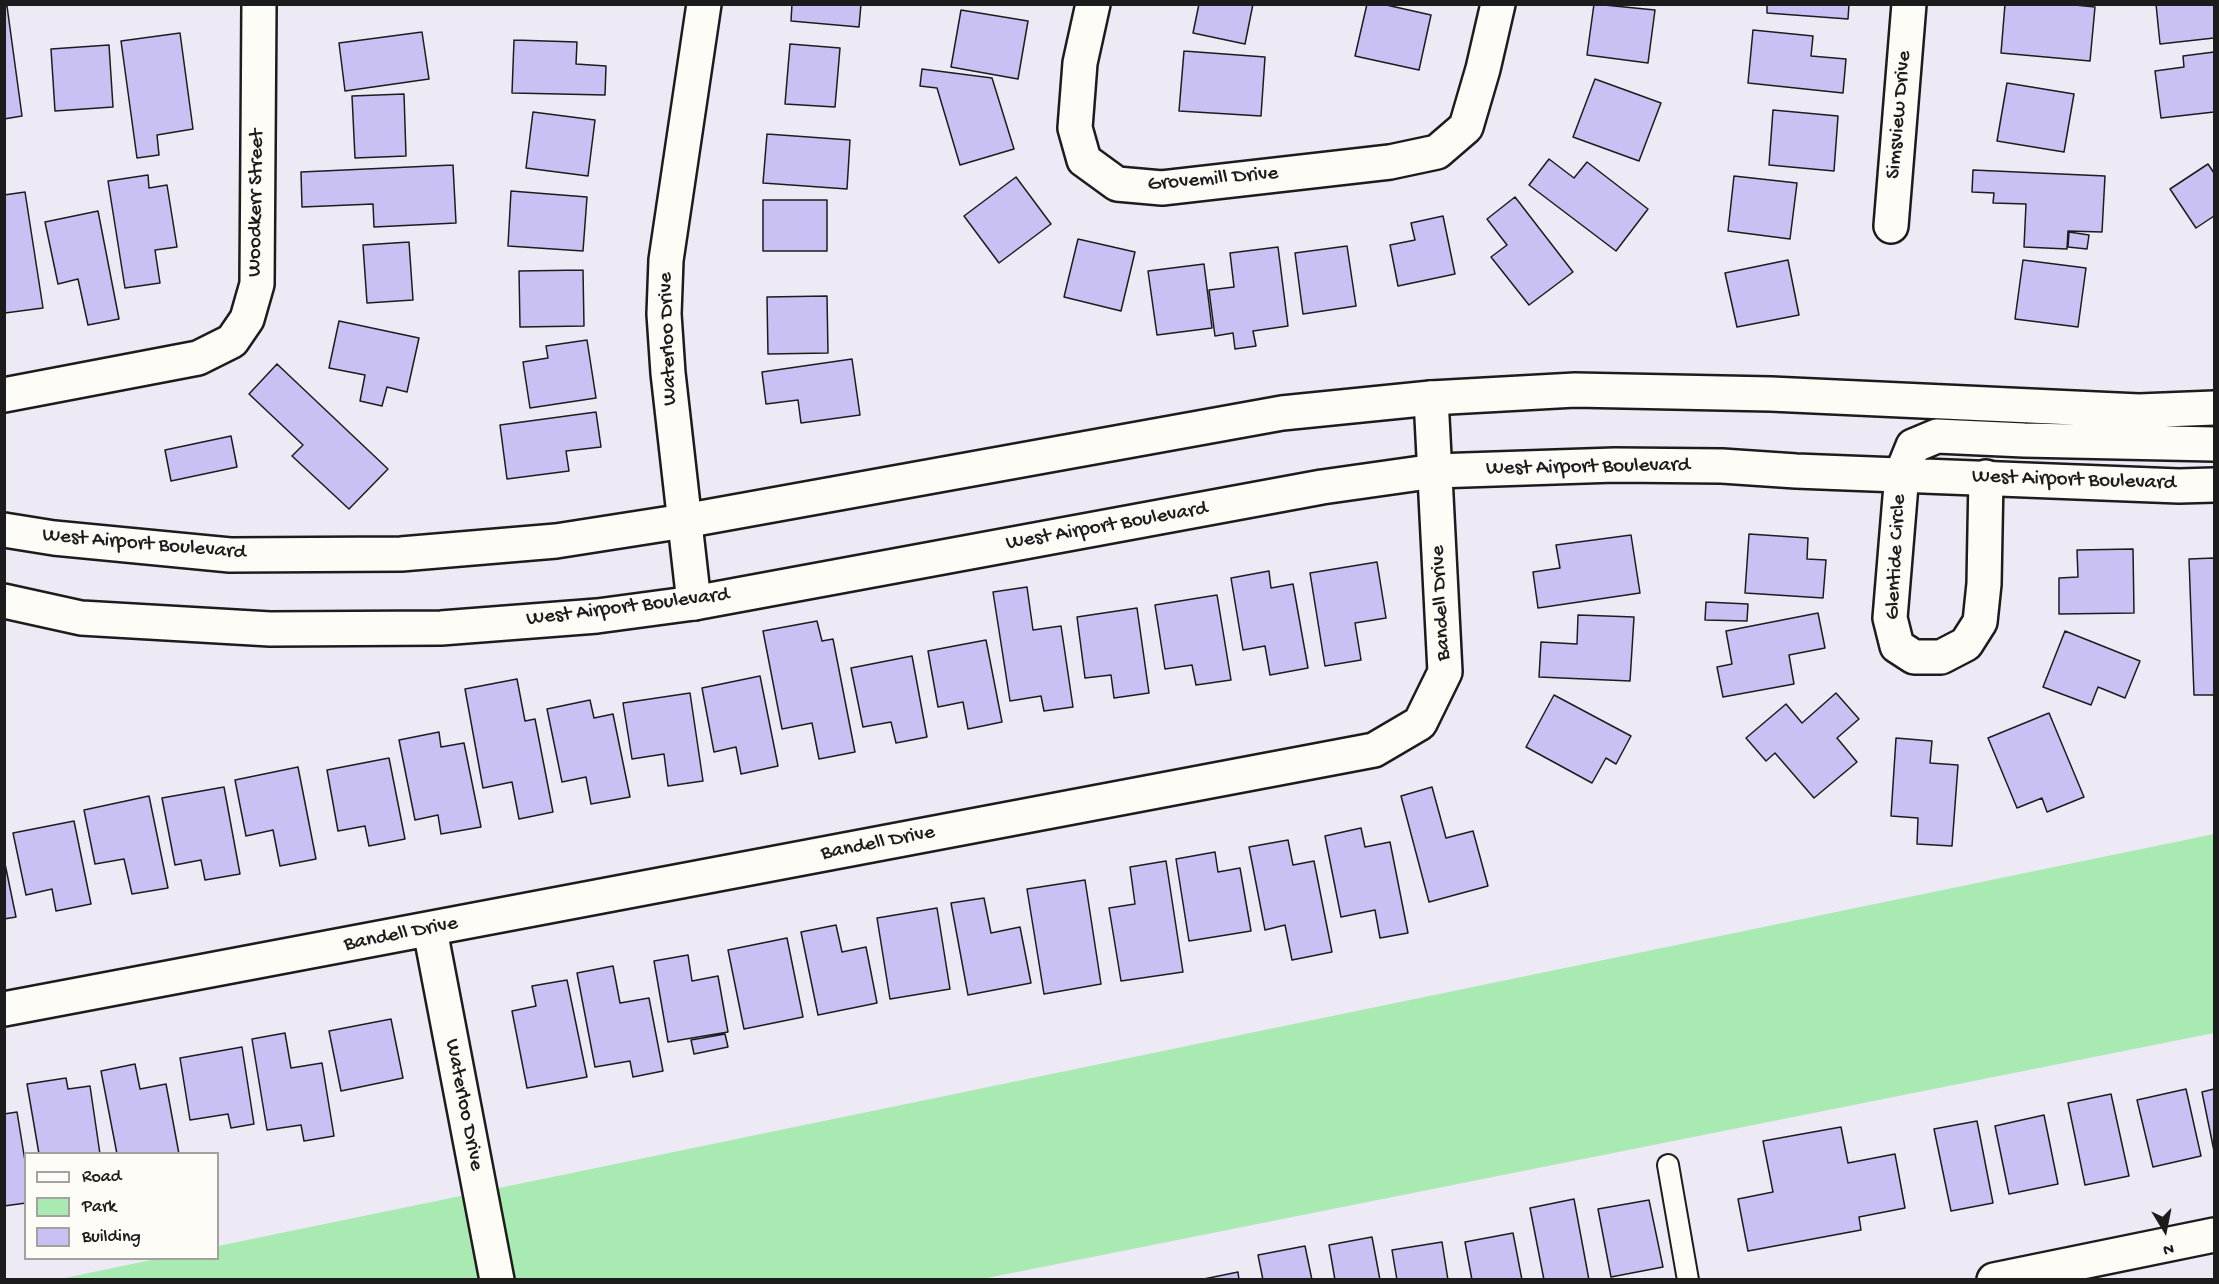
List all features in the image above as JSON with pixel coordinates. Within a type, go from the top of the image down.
[{"type":"street","name":"Woodkerr Street","points":[[4,395],[198,358],[232,341],[247,319],[257,284],[260,4]]},
{"type":"street","name":"Waterloo Drive","points":[[694,603],[668,373],[664,314],[666,260],[704,4]]},
{"type":"street","name":"Grovemill Drive","points":[[1093,4],[1080,63],[1075,128],[1084,160],[1117,184],[1162,188],[1390,162],[1437,152],[1466,127],[1483,69],[1498,4]]},
{"type":"street","name":"Simsview Drive","points":[[1891,226],[1909,4]]},
{"type":"street","name":"West Airport Boulevard","points":[[4,530],[54,538],[230,555],[389,554],[556,541],[684,521],[1282,413],[1431,398],[1575,390],[1771,394],[2139,411],[2214,408]]},
{"type":"street","name":"Bandell Drive","points":[[4,1009],[1374,750],[1420,723],[1445,672],[1431,398]]},
{"type":"street","name":"Glentide Circle","points":[[1986,477],[1984,584],[1980,622],[1966,644],[1958,649],[1941,657],[1914,657],[1897,646],[1890,618],[1902,473],[1913,446],[1937,436],[2024,441],[2214,444]]},
{"type":"street","name":"West Airport Boulevard","points":[[4,601],[81,618],[270,630],[441,628],[597,616],[694,603],[1322,487],[1435,471],[1626,465],[1722,466],[2180,486],[2214,484]]},
{"type":"street","name":"Waterloo Drive","points":[[429,930],[497,1280]]},
{"type":"street","points":[[1994,1280],[2214,1235]]},
{"type":"lane","points":[[1668,1165],[1688,1280]]},
{"type":"green space","points":[[2214,834],[2214,1033],[982,1279],[55,1280],[151,1260],[219,1260],[219,1246]]},
{"type":"building","points":[[792,4],[861,4],[859,27],[791,21]]},
{"type":"building","points":[[1199,4],[1253,4],[1245,44],[1193,33]]},
{"type":"building","points":[[1367,4],[1382,4],[1431,15],[1419,70],[1355,56]]},
{"type":"building","points":[[1594,4],[1655,10],[1648,63],[1587,55]]},
{"type":"building","points":[[1767,4],[1849,4],[1848,19],[1767,13]]},
{"type":"building","points":[[2005,4],[2065,4],[2095,7],[2090,61],[2001,53]]},
{"type":"building","points":[[2156,4],[2214,4],[2214,38],[2160,44]]},
{"type":"building","points":[[7,6],[22,116],[4,119],[4,7]]},
{"type":"building","points":[[961,10],[1028,21],[1018,79],[951,67]]},
{"type":"building","points":[[1753,30],[1813,36],[1811,56],[1846,59],[1843,93],[1748,83]]},
{"type":"building","points":[[422,32],[429,79],[345,91],[339,43]]},
{"type":"building","points":[[180,33],[193,129],[157,135],[159,155],[137,158],[121,41]]},
{"type":"building","points":[[514,40],[577,42],[576,64],[606,66],[605,95],[512,93]]},
{"type":"building","points":[[790,44],[840,48],[835,107],[785,104]]},
{"type":"building","points":[[109,45],[113,107],[55,111],[51,49]]},
{"type":"building","points":[[1184,51],[1265,57],[1261,116],[1179,111]]},
{"type":"building","points":[[2214,52],[2214,112],[2161,118],[2155,71],[2184,67],[2183,56]]},
{"type":"building","points":[[922,69],[992,78],[1014,149],[960,165],[937,88],[920,86]]},
{"type":"building","points":[[1595,79],[1661,103],[1639,161],[1573,137]]},
{"type":"building","points":[[2007,83],[2074,94],[2064,152],[1997,141]]},
{"type":"building","points":[[404,94],[406,156],[355,158],[352,96]]},
{"type":"building","points":[[1773,110],[1838,116],[1834,171],[1769,165]]},
{"type":"building","points":[[533,112],[595,120],[588,176],[526,168]]},
{"type":"building","points":[[767,134],[850,140],[847,189],[763,183]]},
{"type":"building","points":[[1549,159],[1574,178],[1587,162],[1648,209],[1616,251],[1529,185]]},
{"type":"building","points":[[2208,164],[2214,173],[2214,216],[2196,228],[2170,189]]},
{"type":"building","points":[[453,165],[456,223],[374,227],[373,204],[302,207],[301,172]]},
{"type":"building","points":[[1973,170],[2105,176],[2102,232],[2068,231],[2067,249],[2024,247],[2026,204],[1993,203],[1994,193],[1972,192]]},
{"type":"building","points":[[148,175],[149,188],[167,185],[177,247],[155,250],[160,283],[125,288],[108,181]]},
{"type":"building","points":[[1734,176],[1797,183],[1790,239],[1728,231]]},
{"type":"building","points":[[1016,177],[1051,224],[999,263],[964,216]]},
{"type":"building","points":[[511,191],[587,197],[583,251],[508,246]]},
{"type":"building","points":[[25,192],[43,308],[5,313],[4,195]]},
{"type":"building","points":[[1515,197],[1573,272],[1529,305],[1491,257],[1507,245],[1487,219]]},
{"type":"building","points":[[763,200],[827,200],[827,251],[763,251]]},
{"type":"building","points":[[98,211],[119,319],[88,325],[78,279],[58,284],[45,222]]},
{"type":"building","points":[[1443,216],[1455,274],[1398,286],[1390,245],[1415,240],[1411,223]]},
{"type":"building","points":[[2069,232],[2089,235],[2087,249],[2068,247]]},
{"type":"building","points":[[1078,239],[1135,252],[1121,311],[1064,297]]},
{"type":"building","points":[[409,242],[413,300],[367,303],[363,245]]},
{"type":"building","points":[[1347,246],[1356,306],[1303,314],[1295,253]]},
{"type":"building","points":[[1278,247],[1288,326],[1253,331],[1256,346],[1235,349],[1233,333],[1215,336],[1209,290],[1234,287],[1230,253]]},
{"type":"building","points":[[1788,260],[1799,315],[1737,327],[1725,273]]},
{"type":"building","points":[[2023,260],[2086,268],[2078,327],[2015,319]]},
{"type":"building","points":[[1204,264],[1212,328],[1157,335],[1148,271]]},
{"type":"building","points":[[583,270],[584,326],[520,327],[519,271]]},
{"type":"building","points":[[827,296],[828,353],[768,354],[767,297]]},
{"type":"building","points":[[339,321],[419,338],[407,392],[387,387],[382,406],[360,401],[365,375],[329,368]]},
{"type":"building","points":[[587,340],[596,398],[530,408],[523,362],[548,358],[546,346]]},
{"type":"building","points":[[852,359],[860,415],[801,423],[798,400],[766,404],[762,372]]},
{"type":"building","points":[[277,364],[388,469],[349,509],[292,456],[303,445],[249,394]]},
{"type":"building","points":[[596,412],[601,447],[566,451],[569,471],[507,479],[500,425]]},
{"type":"building","points":[[231,436],[237,467],[171,481],[165,450]]},
{"type":"building","points":[[1749,534],[1808,538],[1807,559],[1826,560],[1823,598],[1745,593]]},
{"type":"building","points":[[1631,535],[1640,593],[1538,608],[1533,572],[1560,568],[1556,545]]},
{"type":"building","points":[[2133,549],[2134,613],[2059,614],[2059,578],[2078,577],[2077,550]]},
{"type":"building","points":[[2214,558],[2214,695],[2194,695],[2189,559]]},
{"type":"building","points":[[1377,562],[1386,618],[1355,623],[1361,660],[1325,666],[1310,573]]},
{"type":"building","points":[[1269,571],[1271,588],[1293,584],[1308,668],[1270,675],[1265,646],[1243,650],[1231,578]]},
{"type":"building","points":[[1027,587],[1033,630],[1061,626],[1073,707],[1044,711],[1041,696],[1010,701],[993,592]]},
{"type":"building","points":[[1217,595],[1231,680],[1196,685],[1192,665],[1165,669],[1155,605]]},
{"type":"building","points":[[1706,602],[1748,604],[1747,621],[1705,620]]},
{"type":"building","points":[[1137,608],[1149,693],[1114,698],[1111,675],[1085,678],[1077,617]]},
{"type":"building","points":[[1818,613],[1825,648],[1789,655],[1794,684],[1723,697],[1717,667],[1732,664],[1726,631]]},
{"type":"building","points":[[1578,615],[1634,617],[1630,681],[1539,677],[1541,642],[1577,644]]},
{"type":"building","points":[[817,621],[822,641],[833,639],[855,752],[819,759],[812,723],[782,729],[763,631]]},
{"type":"building","points":[[2065,631],[2140,661],[2125,698],[2098,687],[2091,705],[2043,687]]},
{"type":"building","points":[[986,640],[1002,722],[968,729],[963,702],[938,707],[928,651]]},
{"type":"building","points":[[912,656],[927,737],[896,743],[891,722],[863,727],[851,668]]},
{"type":"building","points":[[760,676],[778,766],[741,774],[736,747],[714,752],[702,688]]},
{"type":"building","points":[[517,679],[525,721],[535,719],[553,812],[519,819],[512,782],[483,788],[465,689]]},
{"type":"building","points":[[690,693],[703,781],[668,786],[664,754],[632,759],[623,703]]},
{"type":"building","points":[[1836,693],[1859,719],[1837,738],[1857,762],[1814,798],[1775,753],[1766,761],[1746,738],[1786,704],[1802,723]]},
{"type":"building","points":[[1554,695],[1631,736],[1616,764],[1606,758],[1592,783],[1526,747]]},
{"type":"building","points":[[590,700],[594,718],[613,714],[630,797],[591,804],[586,777],[562,782],[547,709]]},
{"type":"building","points":[[2049,713],[2084,797],[2047,812],[2042,798],[2017,808],[1988,738]]},
{"type":"building","points":[[439,732],[441,747],[464,743],[481,827],[441,834],[438,815],[415,820],[399,740]]},
{"type":"building","points":[[1896,738],[1932,741],[1930,763],[1958,765],[1952,846],[1917,844],[1918,818],[1891,816]]},
{"type":"building","points":[[389,758],[405,839],[369,846],[365,826],[338,831],[327,770]]},
{"type":"building","points":[[298,767],[316,859],[280,866],[273,830],[246,836],[235,780]]},
{"type":"building","points":[[224,787],[240,874],[205,880],[201,860],[175,865],[162,798]]},
{"type":"building","points":[[1432,787],[1446,838],[1473,831],[1488,886],[1429,902],[1401,796]]},
{"type":"building","points":[[149,796],[168,888],[132,894],[124,859],[95,864],[84,810]]},
{"type":"building","points":[[74,821],[91,904],[56,911],[52,889],[26,895],[13,833]]},
{"type":"building","points":[[1361,828],[1365,847],[1390,842],[1408,933],[1380,938],[1375,910],[1341,917],[1325,836]]},
{"type":"building","points":[[1288,840],[1293,865],[1314,861],[1332,952],[1292,960],[1285,925],[1265,930],[1249,847]]},
{"type":"building","points":[[1215,852],[1218,872],[1240,868],[1251,931],[1189,941],[1176,859]]},
{"type":"building","points":[[4,859],[16,917],[4,919]]},
{"type":"building","points":[[1166,861],[1183,972],[1121,981],[1109,908],[1135,904],[1130,867]]},
{"type":"building","points":[[1085,880],[1101,984],[1044,994],[1027,889]]},
{"type":"building","points":[[984,898],[991,933],[1020,927],[1031,983],[968,995],[951,903]]},
{"type":"building","points":[[937,908],[950,989],[890,999],[877,918]]},
{"type":"building","points":[[836,925],[842,952],[866,947],[877,1003],[818,1015],[801,932]]},
{"type":"building","points":[[787,938],[803,1017],[744,1029],[728,950]]},
{"type":"building","points":[[688,955],[692,981],[718,976],[728,1032],[668,1042],[654,961]]},
{"type":"building","points":[[613,966],[620,1003],[649,998],[663,1071],[633,1077],[630,1061],[595,1067],[577,973]]},
{"type":"building","points":[[567,980],[587,1077],[527,1088],[512,1011],[536,1006],[532,986]]},
{"type":"building","points":[[391,1019],[403,1078],[341,1091],[329,1031]]},
{"type":"building","points":[[285,1033],[291,1068],[322,1063],[334,1136],[304,1141],[301,1125],[267,1130],[252,1039]]},
{"type":"building","points":[[725,1034],[728,1047],[694,1054],[691,1040]]},
{"type":"building","points":[[242,1047],[254,1124],[231,1128],[228,1114],[190,1120],[180,1058]]},
{"type":"building","points":[[135,1064],[140,1089],[166,1084],[179,1152],[117,1152],[101,1071]]},
{"type":"building","points":[[66,1078],[68,1089],[90,1086],[100,1152],[39,1152],[27,1084]]},
{"type":"building","points":[[2186,1089],[2201,1156],[2153,1167],[2137,1100]]},
{"type":"building","points":[[2214,1089],[2214,1151],[2202,1092]]},
{"type":"building","points":[[2111,1094],[2129,1176],[2085,1185],[2068,1103]]},
{"type":"building","points":[[17,1112],[24,1155],[24,1203],[4,1206],[4,1114]]},
{"type":"building","points":[[2044,1115],[2058,1184],[2009,1194],[1995,1126]]},
{"type":"building","points":[[1977,1121],[1993,1203],[1951,1211],[1934,1129]]},
{"type":"building","points":[[1841,1127],[1848,1163],[1895,1154],[1905,1208],[1859,1217],[1861,1230],[1748,1251],[1738,1199],[1773,1192],[1763,1141]]},
{"type":"building","points":[[1574,1199],[1589,1280],[1544,1280],[1530,1208]]},
{"type":"building","points":[[1649,1200],[1663,1267],[1611,1277],[1598,1209]]},
{"type":"building","points":[[1513,1233],[1522,1280],[1472,1280],[1465,1242]]},
{"type":"building","points":[[1372,1237],[1380,1280],[1335,1280],[1329,1245]]},
{"type":"building","points":[[1442,1242],[1448,1280],[1397,1280],[1392,1250]]},
{"type":"building","points":[[1305,1246],[1312,1280],[1263,1280],[1258,1255]]},
{"type":"building","points":[[1238,1272],[1239,1280],[1199,1280]]}]
